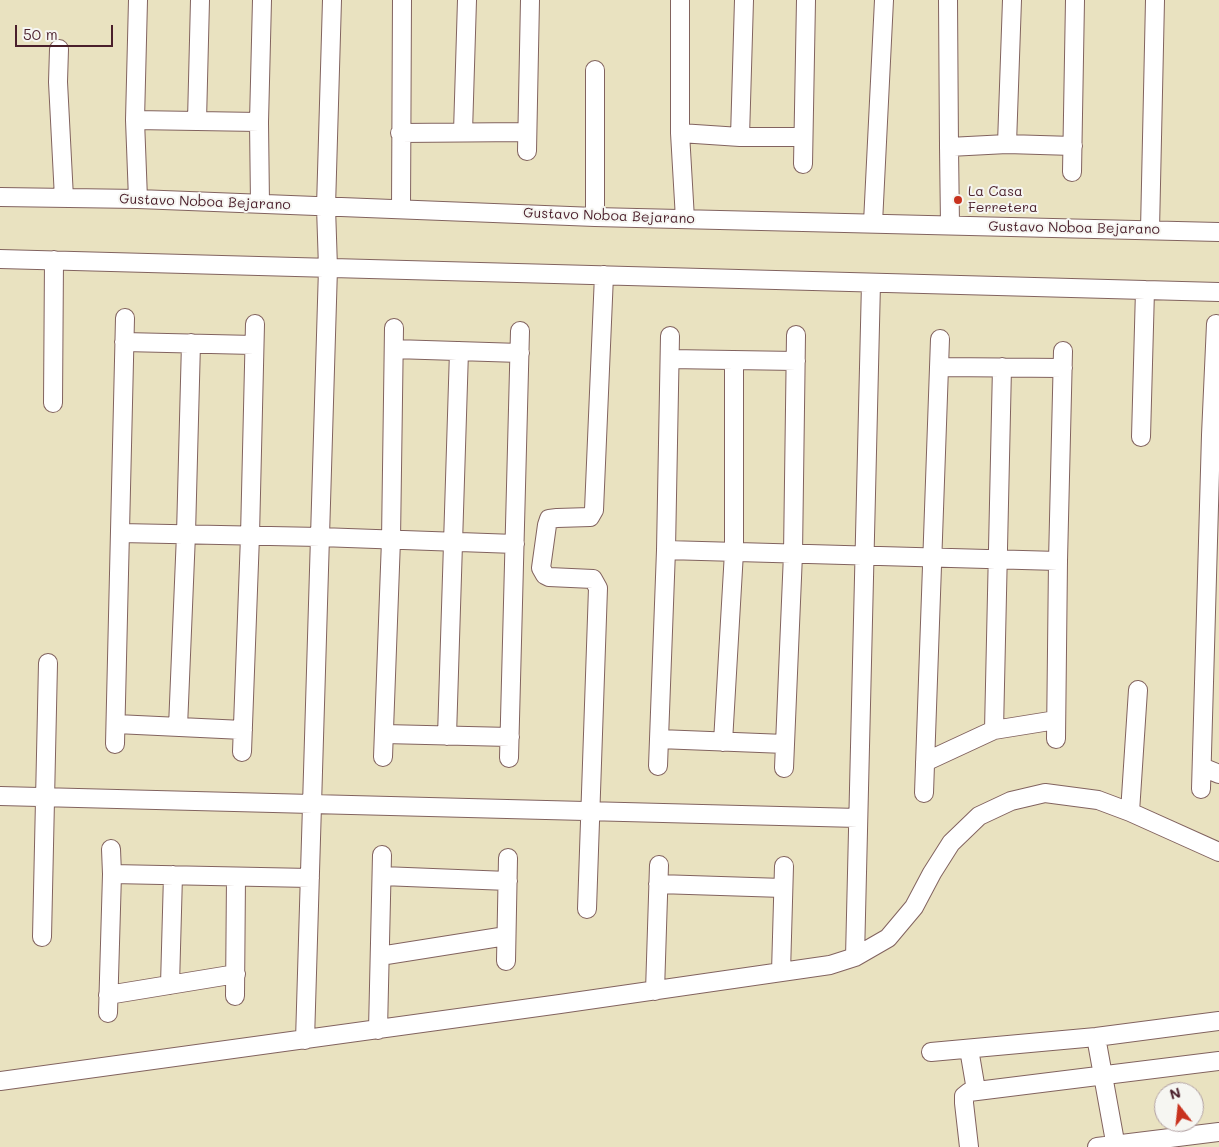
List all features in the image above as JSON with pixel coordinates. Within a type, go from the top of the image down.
[{"type":"street","points":[[138,0],[135,120],[138,200]]},
{"type":"street","points":[[197,121],[200,0]]},
{"type":"street","points":[[260,204],[259,122],[262,0]]},
{"type":"street","points":[[305,1040],[328,268],[326,207],[332,0]]},
{"type":"street","points":[[401,209],[402,0]]},
{"type":"street","points":[[463,132],[467,0]]},
{"type":"street","points":[[527,151],[530,0]]},
{"type":"street","points":[[680,0],[680,133],[685,219]]},
{"type":"street","points":[[740,137],[744,0]]},
{"type":"street","points":[[803,164],[806,0]]},
{"type":"street","points":[[873,223],[884,0]]},
{"type":"street","points":[[948,0],[950,225]]},
{"type":"street","points":[[1007,144],[1012,0]]},
{"type":"street","points":[[1072,172],[1075,0]]},
{"type":"street","points":[[1150,230],[1155,0]]},
{"type":"street","points":[[59,49],[58,82],[64,198]]},
{"type":"street","points":[[595,70],[595,217]]},
{"type":"street","points":[[135,120],[259,122]]},
{"type":"street","points":[[400,133],[528,132]]},
{"type":"street","points":[[680,133],[740,137],[803,137]]},
{"type":"street","points":[[949,146],[1007,144],[1073,146]]},
{"type":"street","name":"Gustavo Noboa Bejarano","points":[[0,196],[595,217],[1219,232]]},
{"type":"street","points":[[0,259],[1219,292]]},
{"type":"street","points":[[53,403],[54,260]]},
{"type":"street","points":[[587,909],[598,588],[593,579],[550,577],[545,575],[541,568],[549,519],[590,517],[594,510],[604,274]]},
{"type":"street","points":[[855,957],[871,283]]},
{"type":"street","points":[[1141,437],[1145,290]]},
{"type":"street","points":[[115,744],[125,318]]},
{"type":"street","points":[[242,752],[255,324]]},
{"type":"street","points":[[1201,789],[1213,569],[1216,324]]},
{"type":"street","points":[[383,757],[391,540],[394,328]]},
{"type":"street","points":[[509,758],[520,331]]},
{"type":"street","points":[[784,768],[793,554],[796,335]]},
{"type":"street","points":[[658,766],[666,550],[670,336]]},
{"type":"street","points":[[924,793],[940,339]]},
{"type":"street","points":[[124,342],[254,345]]},
{"type":"street","points":[[178,727],[191,344]]},
{"type":"street","points":[[394,349],[520,353]]},
{"type":"street","points":[[448,736],[459,351]]},
{"type":"street","points":[[670,358],[796,362]]},
{"type":"street","points":[[723,742],[734,552],[734,360]]},
{"type":"street","points":[[939,367],[1002,367],[1063,360],[1056,739]]},
{"type":"street","points":[[994,730],[1002,367]]},
{"type":"street","points":[[120,533],[320,537],[515,544]]},
{"type":"street","points":[[666,550],[1058,561]]},
{"type":"street","points":[[42,937],[48,663]]},
{"type":"street","points":[[1130,812],[1138,690]]},
{"type":"street","points":[[925,762],[994,730],[1056,720]]},
{"type":"street","points":[[116,724],[243,730]]},
{"type":"street","points":[[384,734],[510,737]]},
{"type":"street","points":[[659,739],[785,744]]},
{"type":"street","points":[[1202,767],[1219,774]]},
{"type":"street","points":[[0,783],[45,795]]},
{"type":"street","points":[[0,1082],[830,965],[855,957],[888,938],[914,907],[951,843],[979,816],[1010,801],[1045,793],[1098,800],[1130,812],[1219,852]]},
{"type":"street","points":[[0,796],[45,795],[858,818]]},
{"type":"street","points":[[108,1013],[111,849]]},
{"type":"street","points":[[378,1030],[382,855]]},
{"type":"street","points":[[506,961],[508,858]]},
{"type":"street","points":[[655,991],[659,865]]},
{"type":"street","points":[[781,972],[784,866]]},
{"type":"street","points":[[112,874],[310,878]]},
{"type":"street","points":[[170,984],[173,875]]},
{"type":"street","points":[[382,876],[508,881]]},
{"type":"street","points":[[236,877],[236,996]]},
{"type":"street","points":[[658,884],[783,888]]},
{"type":"street","points":[[380,956],[506,936]]},
{"type":"street","points":[[108,995],[236,974]]},
{"type":"street","points":[[931,1052],[1096,1038],[1219,1021]]},
{"type":"street","points":[[1096,1038],[1116,1146]]},
{"type":"street","points":[[969,1049],[976,1090]]},
{"type":"street","points":[[969,1147],[964,1096],[969,1092],[1219,1062]]},
{"type":"street","points":[[1097,1147],[1219,1132]]},
{"type":"place","name":"La Casa Ferretera","points":[[958,200]]}]
